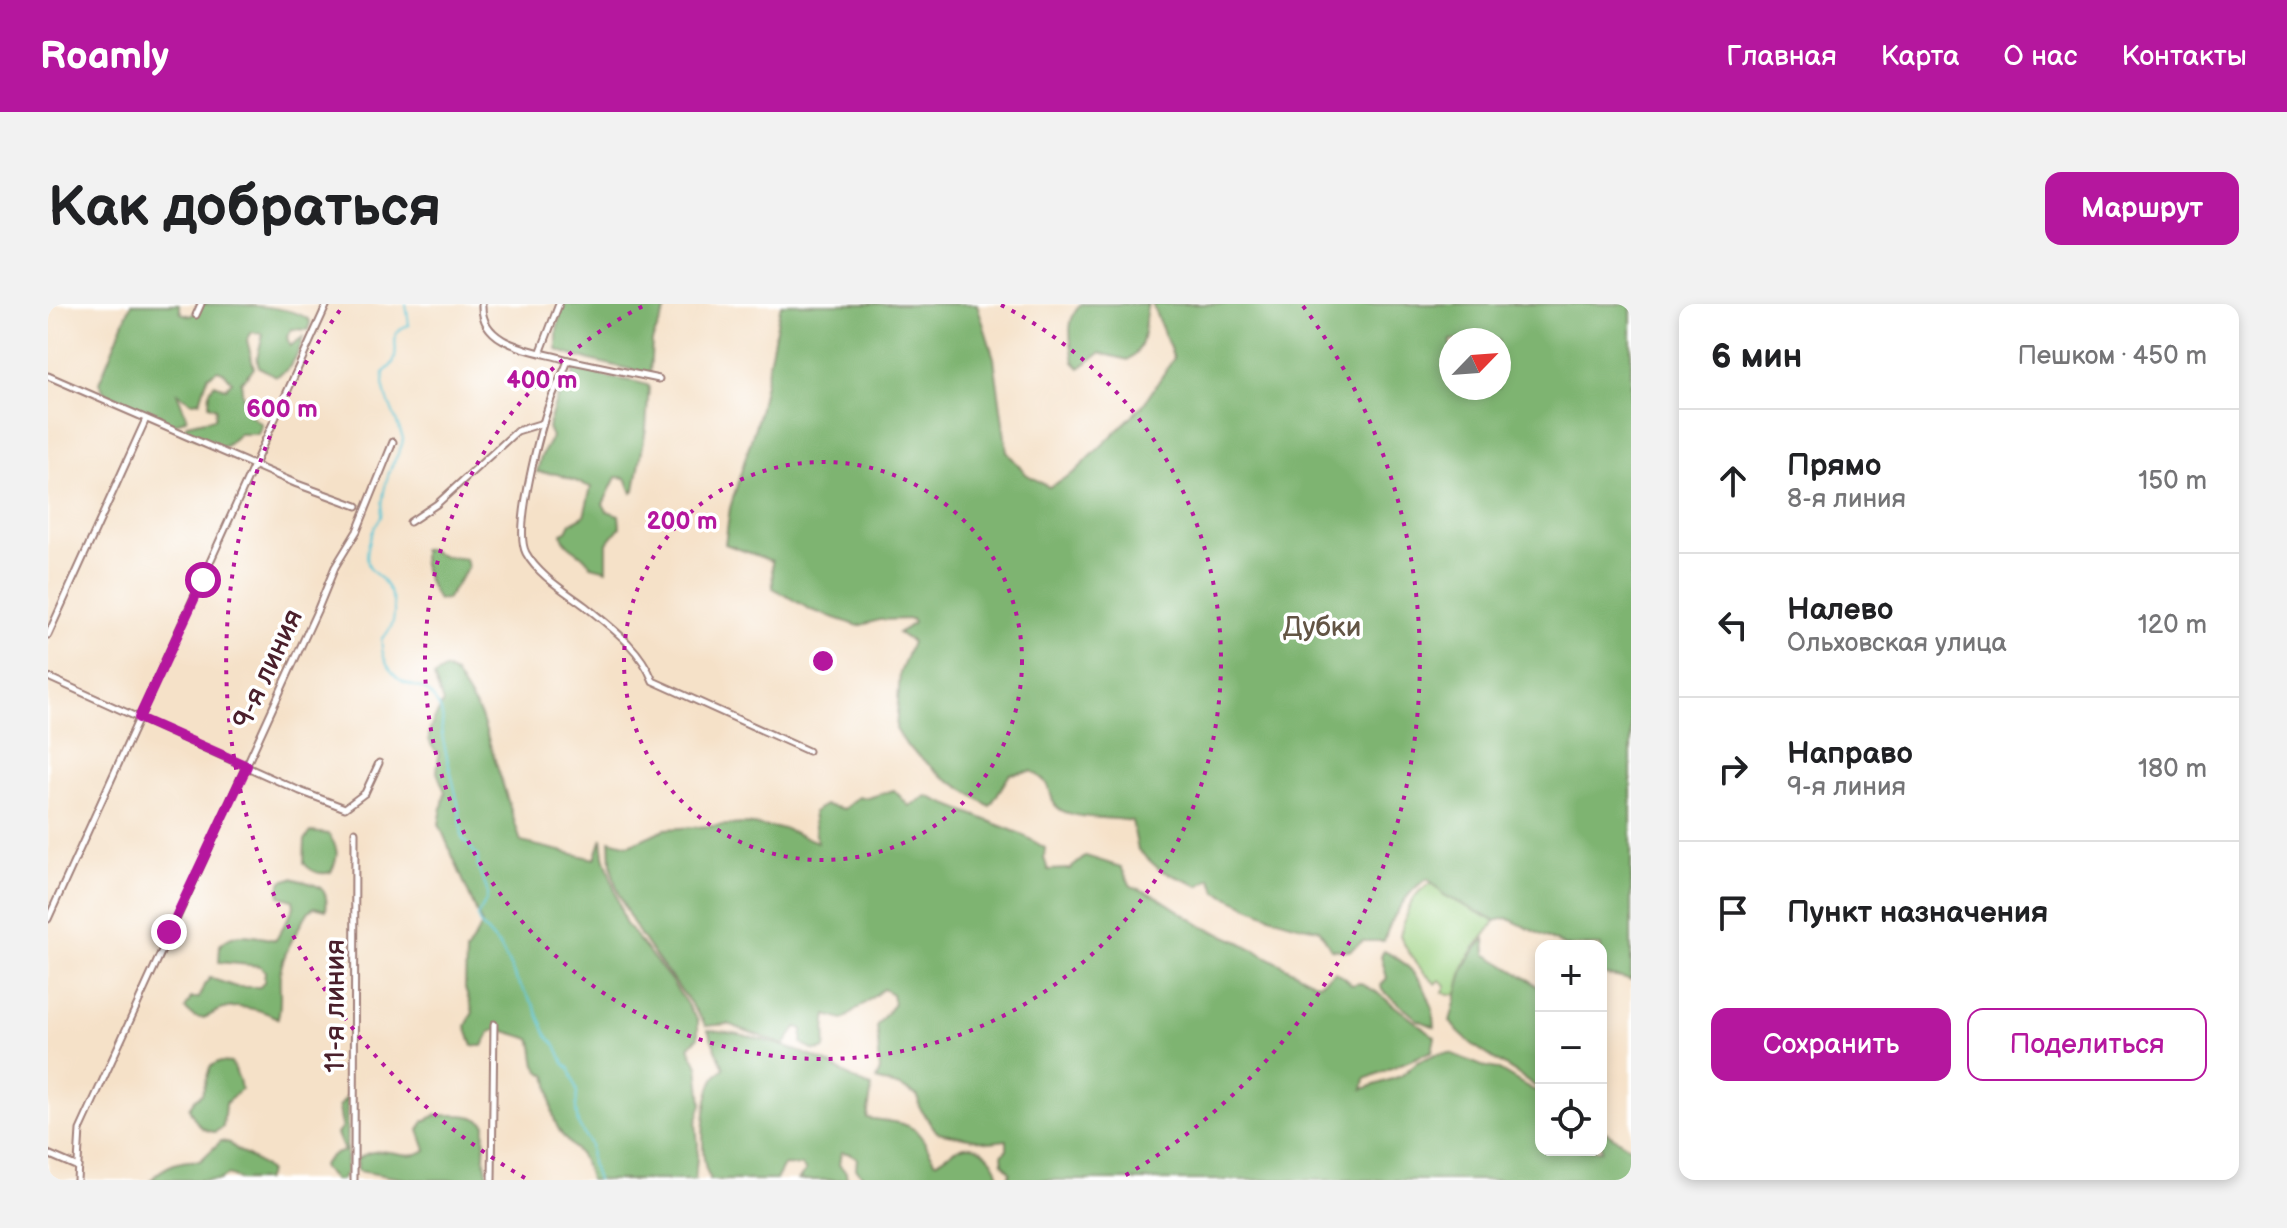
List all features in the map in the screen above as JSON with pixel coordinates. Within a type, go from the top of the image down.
[{"type":"street","points":[[196,315],[201,304]]},
{"type":"street","points":[[48,919],[327,304]]},
{"type":"street","points":[[482,304],[481,318],[487,330],[508,344],[659,379]]},
{"type":"street","points":[[541,351],[559,304]]},
{"type":"street","points":[[568,360],[543,423],[522,519],[521,538],[526,553],[539,570],[610,626],[642,656],[653,681],[808,751]]},
{"type":"street","points":[[48,376],[357,506]]},
{"type":"street","points":[[48,635],[146,419]]},
{"type":"street","points":[[410,522],[437,504],[517,431],[543,423]]},
{"type":"street","name":"9-я линия","points":[[77,1180],[80,1130],[335,567],[357,531],[393,442]]},
{"type":"street","points":[[48,677],[300,791],[345,808],[365,793],[379,763]]},
{"type":"street","name":"11-я линия","points":[[354,1180],[355,832]]},
{"type":"street","points":[[492,1180],[494,1024]]},
{"type":"street","points":[[48,1154],[78,1167]]},
{"type":"green space","points":[[131,304],[179,304],[181,313],[190,316],[199,310],[200,304],[259,306],[290,311],[310,321],[309,330],[292,329],[287,337],[290,346],[303,337],[291,365],[276,376],[259,367],[257,358],[263,334],[252,332],[247,340],[254,368],[241,382],[248,412],[262,424],[258,434],[239,434],[226,446],[217,448],[183,432],[187,424],[215,418],[216,408],[209,405],[210,390],[214,384],[226,388],[232,381],[218,370],[208,376],[200,401],[192,402],[177,393],[187,418],[174,425],[104,392],[99,383]]},
{"type":"green space","points":[[562,304],[666,304],[652,341],[650,374],[557,350]]},
{"type":"green space","name":"Дубки","points":[[781,304],[977,304],[994,358],[1007,452],[1026,474],[1049,487],[1075,472],[1143,405],[1174,358],[1152,304],[1631,304],[1631,980],[1607,975],[1607,940],[1553,940],[1507,918],[1495,921],[1444,895],[1428,879],[1414,889],[1401,906],[1384,941],[1363,941],[1349,951],[1331,949],[1319,929],[1279,919],[1242,904],[1217,892],[1211,879],[1199,886],[1160,870],[1138,850],[1132,821],[1063,811],[1055,805],[1047,784],[1032,771],[1010,774],[990,806],[941,775],[907,746],[896,729],[900,673],[912,642],[898,633],[914,623],[912,619],[879,620],[859,626],[811,610],[773,588],[772,561],[725,544],[730,508],[758,417]]},
{"type":"green space","points":[[1082,304],[1148,304],[1142,342],[1135,354],[1128,360],[1100,353],[1080,368],[1074,362],[1070,331],[1073,316]]},
{"type":"green space","points":[[587,369],[602,376],[649,386],[646,428],[635,490],[632,493],[626,478],[616,477],[603,504],[607,511],[619,515],[620,527],[607,543],[607,570],[591,566],[566,543],[562,533],[571,523],[584,516],[591,487],[557,474],[537,472],[552,437],[548,428],[557,399],[574,376],[572,370]]},
{"type":"green space","points":[[428,549],[442,556],[466,559],[468,567],[447,599],[438,600],[426,576],[422,550]]},
{"type":"green space","points":[[445,669],[455,674],[481,716],[521,842],[595,859],[602,838],[604,856],[625,923],[670,979],[698,1021],[698,1037],[689,1047],[698,1066],[702,1104],[696,1123],[695,1180],[589,1180],[579,1154],[561,1134],[554,1120],[547,1076],[538,1069],[531,1039],[498,1029],[490,1032],[483,1046],[473,1046],[466,1026],[473,1012],[465,988],[466,952],[482,925],[439,824],[445,792],[437,772],[439,753],[433,748],[429,736],[443,703],[434,677]]},
{"type":"green space","points":[[894,790],[909,806],[927,796],[1021,834],[1045,848],[1048,870],[1070,869],[1086,856],[1121,867],[1131,886],[1156,896],[1204,927],[1240,942],[1313,982],[1320,983],[1335,972],[1351,985],[1360,983],[1435,1037],[1432,1051],[1365,1079],[1363,1089],[1401,1076],[1417,1062],[1436,1054],[1450,1053],[1497,1069],[1535,1090],[1535,1156],[1607,1156],[1607,1133],[1631,1148],[1631,1180],[1008,1180],[1010,1172],[1003,1163],[1002,1154],[1007,1149],[1007,1140],[990,1142],[937,1132],[919,1107],[918,1096],[876,1080],[880,1071],[877,1025],[894,1004],[892,994],[883,989],[843,1020],[827,1015],[825,1049],[821,1050],[812,1050],[802,1043],[803,1029],[797,1027],[784,1045],[728,1024],[706,1026],[628,914],[612,871],[610,840],[629,845],[665,829],[744,824],[785,829],[817,842],[813,812],[825,805],[844,809],[858,797],[868,798]]},
{"type":"green space","points":[[311,832],[328,834],[336,848],[331,872],[316,872],[304,863],[305,840]]},
{"type":"green space","points":[[292,878],[322,889],[326,910],[314,907],[309,911],[287,950],[281,966],[278,1018],[242,1007],[227,1008],[204,1018],[192,1015],[185,1009],[191,998],[199,998],[210,978],[236,987],[260,987],[264,982],[265,971],[260,966],[219,962],[220,945],[239,935],[276,940],[294,907],[293,900],[280,896],[279,889],[282,881]]},
{"type":"green space","points":[[1432,883],[1444,895],[1495,921],[1466,962],[1458,995],[1443,993],[1446,985],[1440,980],[1436,984],[1425,973],[1400,935],[1414,898]]},
{"type":"green space","points":[[1485,939],[1486,954],[1535,985],[1535,1086],[1477,1048],[1450,1021],[1465,967]]},
{"type":"green space","points":[[1384,951],[1405,964],[1420,982],[1431,1003],[1435,1027],[1418,1020],[1382,990],[1381,985],[1387,978],[1381,956]]},
{"type":"green space","points":[[708,1030],[766,1041],[829,1064],[872,1087],[867,1118],[910,1127],[922,1138],[935,1162],[961,1147],[978,1148],[993,1161],[999,1180],[866,1180],[856,1168],[857,1158],[841,1152],[839,1165],[846,1172],[847,1180],[798,1180],[806,1171],[802,1166],[784,1165],[776,1180],[709,1180],[703,1143],[707,1098],[715,1077],[724,1068]]},
{"type":"green space","points":[[218,1062],[231,1063],[241,1089],[225,1104],[223,1127],[215,1132],[199,1124],[189,1108],[202,1094],[210,1067]]},
{"type":"green space","points":[[347,1097],[346,1172],[341,1180],[334,1180],[322,1165],[332,1155],[344,1151],[337,1134],[342,1128],[339,1107]]},
{"type":"green space","points":[[436,1115],[468,1116],[485,1123],[484,1157],[489,1180],[411,1180],[358,1171],[357,1159],[367,1154],[385,1151],[410,1155],[426,1150],[419,1130],[424,1121]]},
{"type":"green space","points":[[221,1141],[230,1143],[264,1167],[269,1172],[265,1180],[241,1180],[228,1175],[219,1180],[151,1180],[173,1164],[200,1161]]},
{"type":"waterway","points":[[406,304],[409,325],[397,334],[395,358],[384,372],[383,384],[403,442],[388,476],[381,517],[372,533],[367,554],[370,568],[387,587],[393,602],[394,618],[382,638],[383,652],[396,676],[427,692],[440,710],[462,838],[478,856],[480,874],[487,891],[484,905],[477,916],[479,923],[501,948],[517,981],[534,1005],[548,1037],[570,1069],[577,1092],[578,1124],[590,1145],[591,1163],[597,1180]]},
{"type":"route","points":[[169,932],[247,766],[139,718],[203,580]]}]
